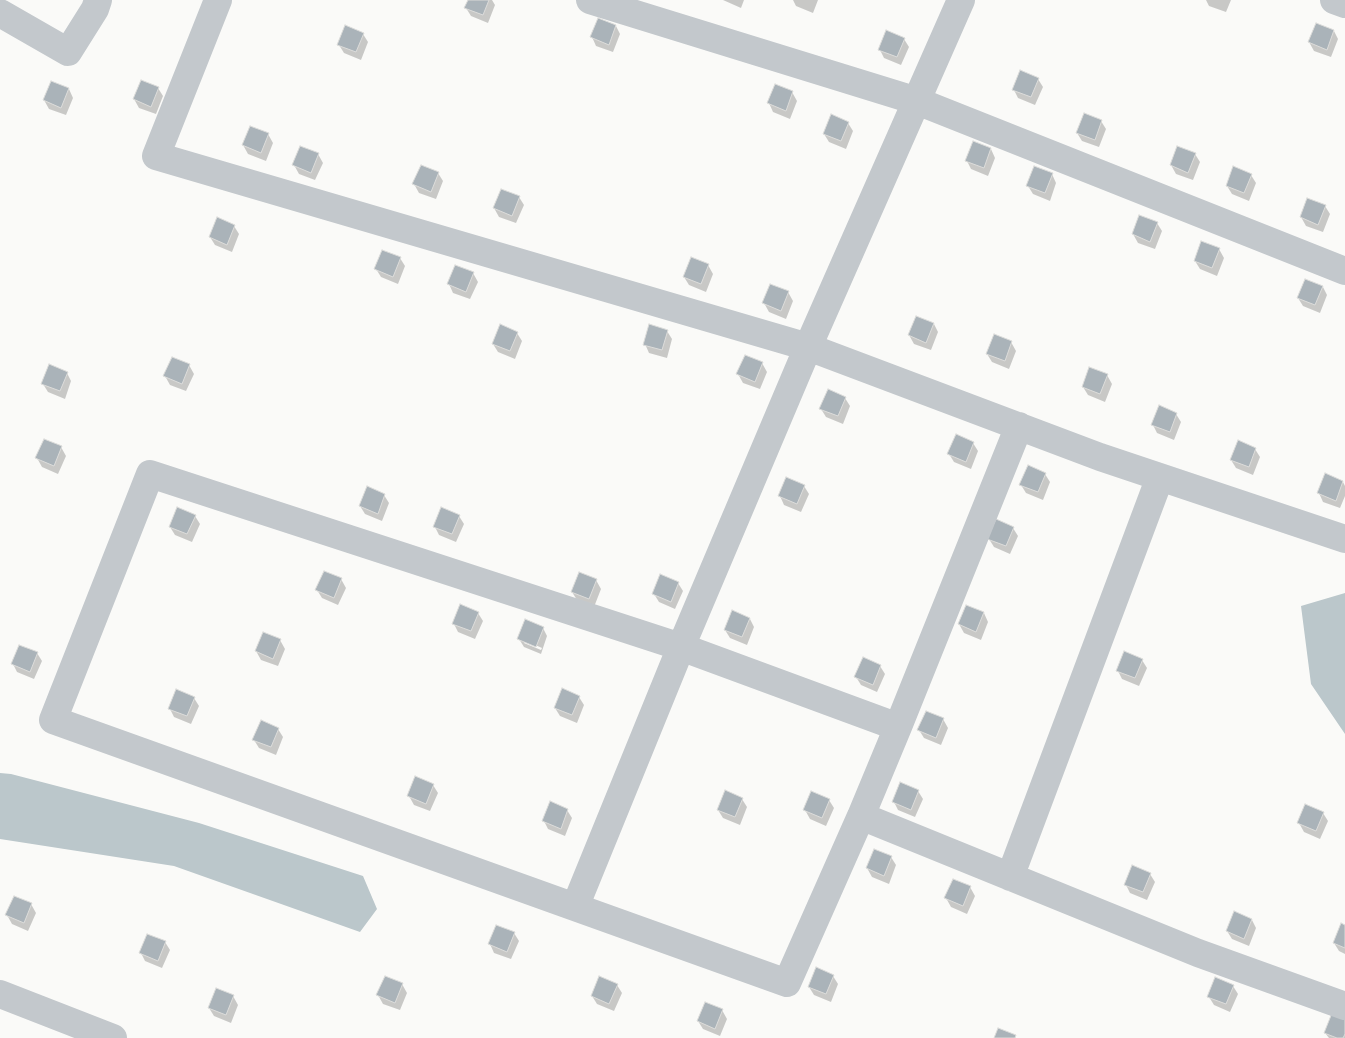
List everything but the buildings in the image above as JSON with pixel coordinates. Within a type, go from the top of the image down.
[{"type":"street","points":[[0,13],[68,52],[95,9],[98,0]]},
{"type":"street","points":[[218,0],[156,156],[808,347],[1100,457],[1345,539]]},
{"type":"street","points":[[590,0],[917,100],[1345,271]]},
{"type":"street","points":[[575,907],[808,347],[961,0]]},
{"type":"street","points":[[1334,0],[1345,4]]},
{"type":"street","points":[[898,727],[682,647],[150,474],[53,720],[787,983],[861,816],[898,727],[1019,426]]},
{"type":"street","points":[[1010,877],[1160,477]]},
{"type":"street","points":[[861,816],[1198,953],[1345,1006]]},
{"type":"street","points":[[0,994],[113,1038]]},
{"type":"shaded area","points":[[1345,593],[1345,734],[1311,684],[1301,606]]},
{"type":"shaded area","points":[[0,773],[11,774],[199,823],[363,876],[377,909],[360,932],[174,866],[0,839]]}]
